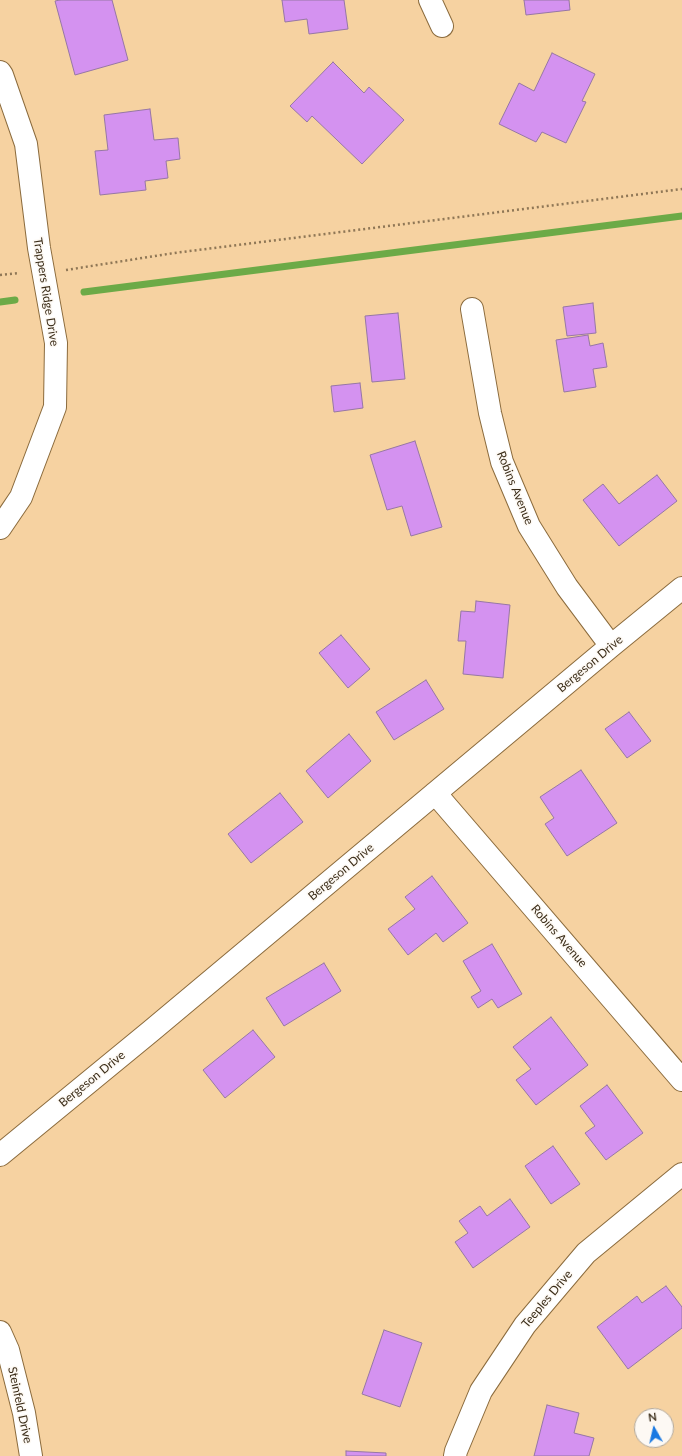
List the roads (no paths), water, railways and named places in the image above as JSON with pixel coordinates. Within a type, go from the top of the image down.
[{"type":"street","points":[[430,0],[442,26]]},
{"type":"street","name":"Trappers Ridge Drive","points":[[0,72],[26,144],[39,248],[56,343],[55,407],[21,497],[0,528]]},
{"type":"street","name":"Robins Avenue","points":[[472,309],[490,413],[502,462],[528,526],[567,587],[611,646]]},
{"type":"street","name":"Bergeson Drive","points":[[0,1155],[682,588]]},
{"type":"street","name":"Robins Avenue","points":[[435,793],[682,1080]]},
{"type":"street","name":"Teeples Drive","points":[[455,1456],[456,1450],[481,1391],[524,1325],[586,1253],[682,1174]]},
{"type":"street","name":"Steinfeld Drive","points":[[0,1332],[8,1350],[24,1413],[31,1456]]},
{"type":"waterway","points":[[84,292],[682,216]]},
{"type":"waterway","points":[[0,302],[15,300]]}]
